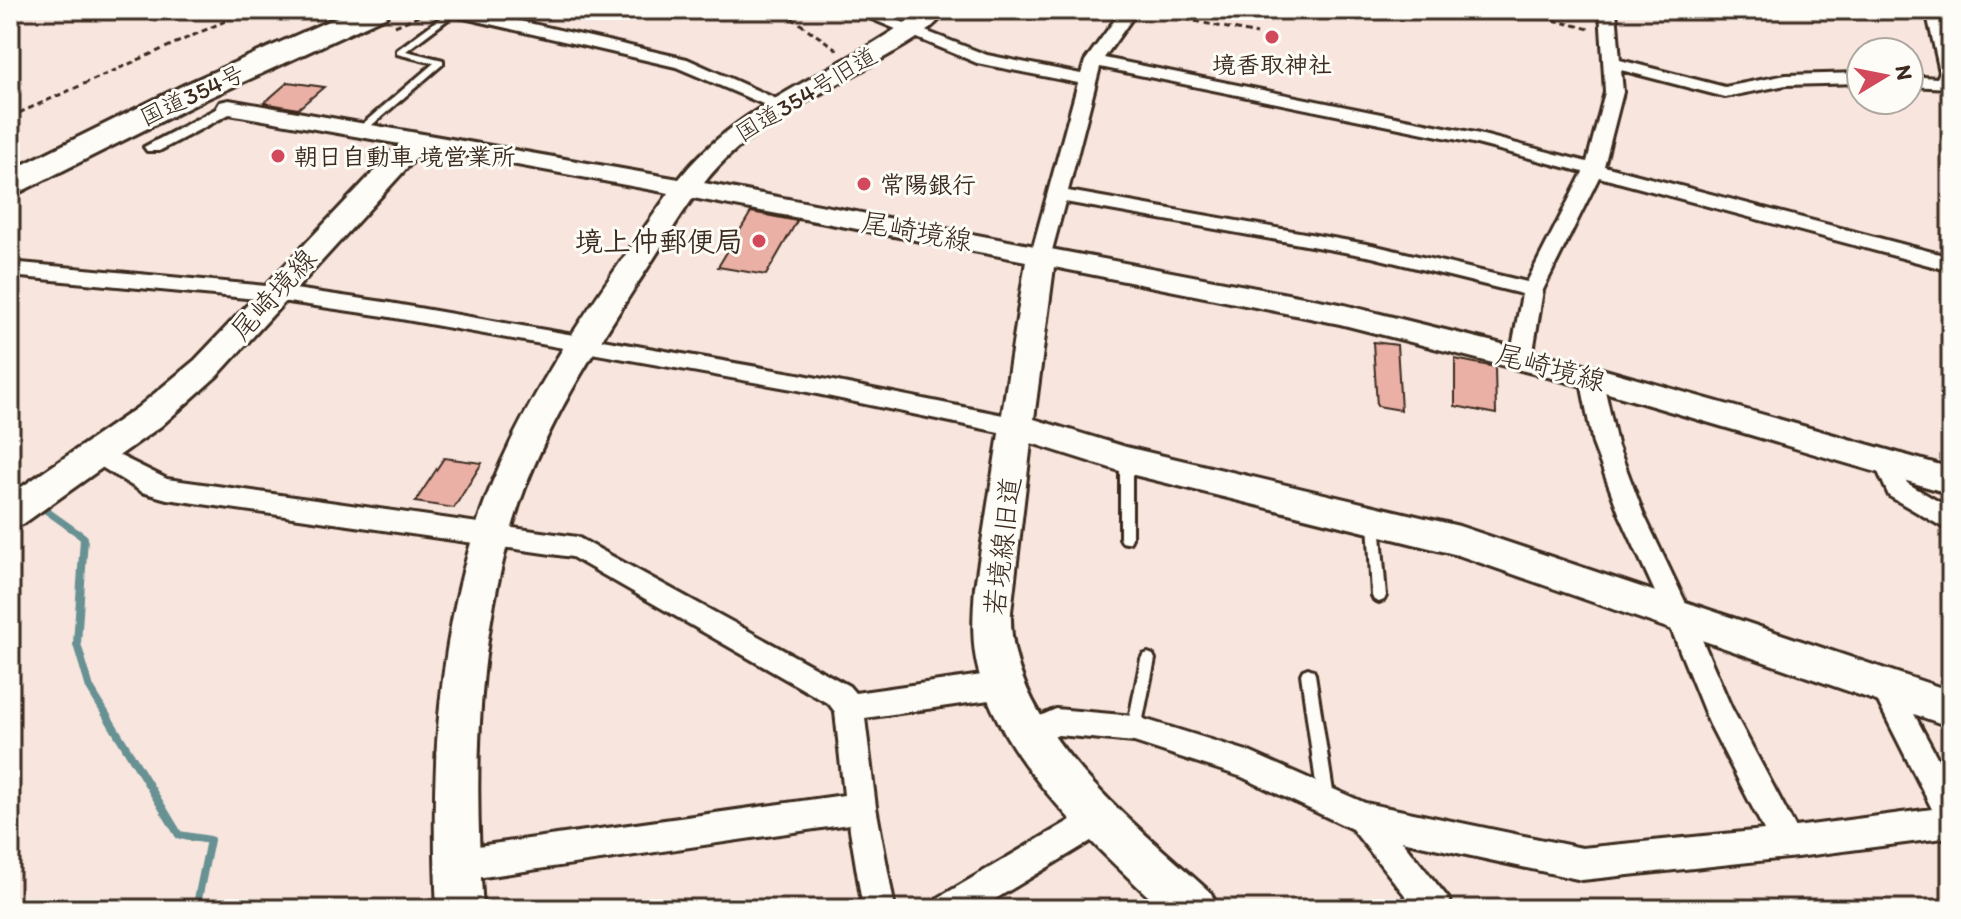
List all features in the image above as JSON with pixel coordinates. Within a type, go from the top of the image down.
[{"type":"highway","name":"国道354号","points":[[10,184],[195,92],[377,10]]},
{"type":"street","points":[[589,10],[606,14],[612,10]]},
{"type":"street","name":"国道354号旧道","points":[[460,909],[456,865],[456,753],[463,676],[492,533],[524,454],[582,344],[703,165],[726,143],[909,32],[936,10]]},
{"type":"street","points":[[1041,254],[1090,71],[1130,10]]},
{"type":"street","points":[[1521,358],[1533,290],[1594,169],[1614,92],[1608,10]]},
{"type":"street","points":[[1925,82],[1944,84],[1948,72],[1934,10]]},
{"type":"street","points":[[455,11],[681,63],[783,106]]},
{"type":"street","points":[[868,14],[983,59],[1090,71],[1475,138],[1951,264]]},
{"type":"street","points":[[1613,63],[1725,92],[1786,80],[1845,78]]},
{"type":"street","points":[[153,147],[229,107],[419,139]]},
{"type":"street","name":"尾崎境線","points":[[10,514],[149,417],[206,368],[419,139],[1041,254],[1340,314],[1591,377],[1951,481]]},
{"type":"street","points":[[1058,195],[1372,251],[1533,290]]},
{"type":"street","name":"若境線旧道","points":[[1041,254],[994,587],[991,638],[1003,685],[1030,735],[1098,819],[1195,909]]},
{"type":"street","points":[[10,269],[384,309],[798,382],[1018,427],[1126,460],[1499,553],[1951,709]]},
{"type":"street","points":[[1591,377],[1605,444],[1631,513],[1678,614],[1719,714],[1787,843]]},
{"type":"street","points":[[98,454],[151,485],[167,489],[558,543],[593,554],[839,695],[849,707],[861,807],[879,909]]},
{"type":"street","points":[[1886,463],[1898,489],[1951,522]]},
{"type":"street","points":[[1883,684],[1951,814]]},
{"type":"street","points":[[849,707],[1003,685]]},
{"type":"street","points":[[1030,735],[1056,722],[1134,729],[1247,765],[1363,818],[1582,864],[1951,822]]},
{"type":"street","points":[[456,865],[861,807]]},
{"type":"street","points":[[1363,818],[1437,909]]},
{"type":"street","points":[[949,909],[1098,819]]},
{"type":"lane","points":[[362,129],[440,62],[400,52],[455,11]]},
{"type":"lane","points":[[1126,460],[1126,538]]},
{"type":"lane","points":[[1374,521],[1379,596]]},
{"type":"lane","points":[[1134,729],[1148,659]]},
{"type":"lane","points":[[1308,674],[1327,801]]},
{"type":"path","points":[[10,117],[250,10]]},
{"type":"path","points":[[773,10],[790,17],[857,62]]},
{"type":"path","points":[[1139,10],[1257,34]]},
{"type":"path","points":[[1515,10],[1610,35]]},
{"type":"building","points":[[288,82],[324,87],[298,109],[264,103]]},
{"type":"building","points":[[751,212],[797,221],[766,275],[718,267]]},
{"type":"building","points":[[1373,342],[1397,345],[1401,410],[1377,406]]},
{"type":"building","points":[[1455,359],[1495,367],[1496,414],[1455,406]]},
{"type":"building","points":[[444,458],[482,463],[454,508],[415,502]]},
{"type":"waterway","points":[[44,509],[82,536]]},
{"type":"waterway","points":[[79,534],[84,538],[77,644],[90,688],[179,835],[210,840],[196,909]]},
{"type":"place","name":"境香取神社","points":[[1272,37]]},
{"type":"place","name":"朝日自動車 境営業所","points":[[278,156]]},
{"type":"place","name":"常陽銀行","points":[[864,184]]},
{"type":"place","name":"境上仲郵便局","points":[[759,241]]}]
